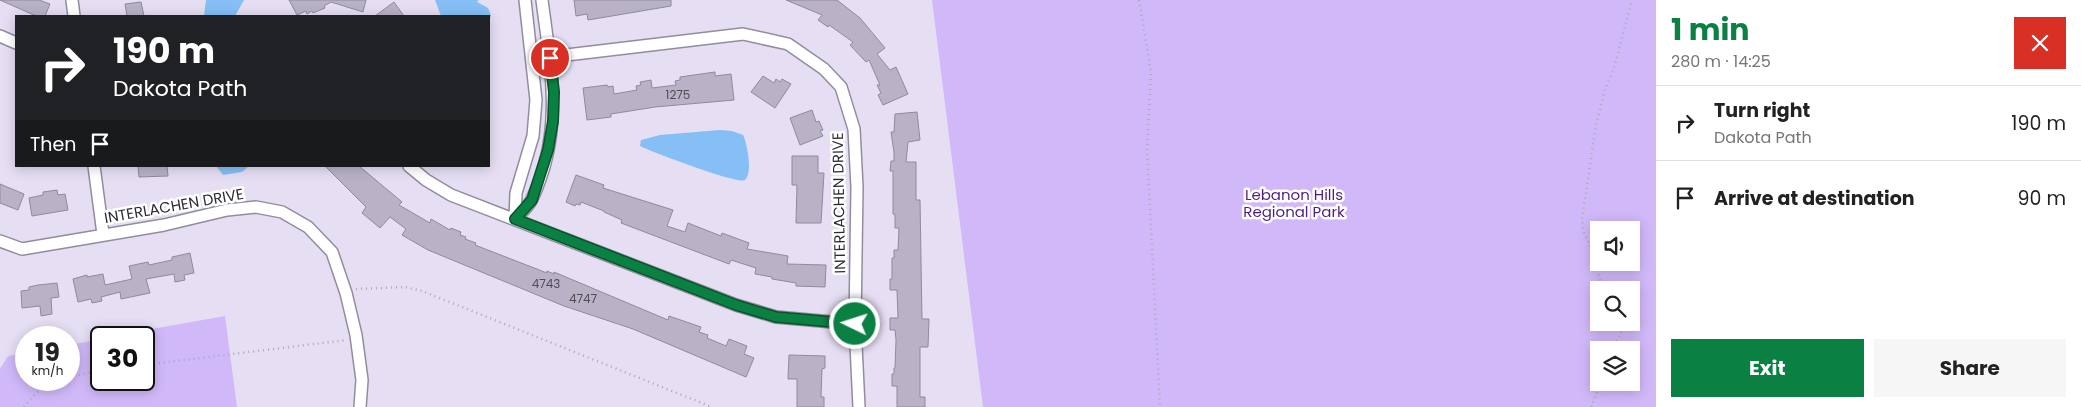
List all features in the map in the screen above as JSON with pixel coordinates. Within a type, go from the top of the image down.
[{"type":"street","points":[[72,0],[74,15]]},
{"type":"street","points":[[515,219],[516,193],[533,136],[536,100],[533,59],[525,0]]},
{"type":"street","points":[[515,219],[532,200],[548,150],[553,121],[554,92],[542,0]]},
{"type":"street","name":"INTERLACHEN DRIVE","points":[[533,59],[742,34],[788,44],[824,68],[841,87],[854,129],[857,187],[855,324],[859,407]]},
{"type":"street","points":[[0,36],[15,43]]},
{"type":"street","points":[[94,167],[103,234]]},
{"type":"street","points":[[410,167],[426,180],[451,195],[736,305],[776,317],[855,324]]},
{"type":"street","name":"INTERLACHEN DRIVE","points":[[0,241],[22,249],[164,225],[227,210],[256,208],[282,212],[308,227],[332,252],[345,289],[357,338],[362,380],[360,407]]},
{"type":"path","points":[[1139,0],[1151,72],[1147,148],[1160,407]]},
{"type":"path","points":[[1601,281],[1597,267],[1591,257],[1589,243],[1584,234],[1582,219],[1596,125],[1605,90],[1614,68],[1632,0]]},
{"type":"path","points":[[345,289],[404,287],[422,291],[712,407]]},
{"type":"path","points":[[155,364],[357,338]]},
{"type":"path","points":[[24,407],[40,391]]},
{"type":"path","points":[[1591,407],[1597,391]]},
{"type":"green space","name":"Lebanon Hills Regional Park","points":[[932,0],[1656,0],[1656,407],[983,407]]},
{"type":"green space","points":[[225,316],[237,407],[0,407],[0,369],[8,356],[15,355],[15,391],[80,391],[80,343],[90,341],[90,391],[155,391],[155,328]]},
{"type":"water","points":[[206,0],[244,0],[236,15],[204,15]]},
{"type":"water","points":[[435,0],[479,0],[477,2],[488,8],[491,15],[490,20],[490,15],[441,15]]},
{"type":"water","points":[[720,130],[732,131],[743,135],[748,151],[749,165],[749,171],[745,180],[728,178],[712,173],[640,146],[641,140],[660,135]]},
{"type":"water","points":[[217,167],[248,167],[242,172],[223,175]]},
{"type":"building","points":[[0,0],[39,0],[50,4],[45,15],[34,15]]},
{"type":"building","points":[[289,0],[366,0],[363,12],[331,2],[324,6],[325,8],[313,13],[312,11],[307,14],[306,11],[297,15]]},
{"type":"building","points":[[574,0],[671,0],[671,6],[588,20],[587,14],[576,16]]},
{"type":"building","points":[[786,0],[837,0],[860,18],[885,48],[877,54],[890,70],[896,67],[908,94],[883,105],[878,95],[881,93],[877,85],[880,85],[869,60],[866,62],[850,45],[853,42],[829,25],[828,27],[818,20],[822,15]]},
{"type":"building","points":[[141,2],[144,15],[127,15],[125,4]]},
{"type":"building","points":[[394,2],[403,15],[376,15]]},
{"type":"building","points":[[715,72],[715,76],[731,74],[734,100],[655,107],[611,114],[611,117],[587,120],[583,88],[613,86],[614,94],[637,90],[636,86],[641,85],[640,82],[651,80],[652,88],[676,85],[675,81],[680,80],[680,77]]},
{"type":"building","points":[[763,76],[774,83],[776,79],[780,82],[782,79],[791,84],[775,108],[751,92]]},
{"type":"building","points":[[812,110],[816,122],[819,121],[823,130],[820,131],[823,136],[800,145],[790,118]]},
{"type":"building","points":[[917,112],[920,140],[908,142],[906,162],[916,162],[916,200],[920,200],[922,319],[929,319],[928,347],[920,347],[920,397],[925,397],[925,407],[897,407],[897,386],[892,386],[896,340],[895,330],[890,330],[890,318],[898,318],[897,290],[890,290],[890,279],[892,279],[894,250],[898,250],[899,228],[895,228],[895,215],[893,214],[893,171],[890,171],[891,161],[894,161],[894,152],[891,132],[894,132],[895,114]]},
{"type":"building","points":[[792,156],[818,156],[818,173],[824,173],[821,223],[796,223],[797,185],[792,185]]},
{"type":"building","points":[[138,167],[167,167],[168,176],[139,177]]},
{"type":"building","points":[[326,167],[360,167],[402,202],[399,205],[430,223],[431,219],[450,230],[451,228],[461,232],[460,235],[476,243],[475,245],[547,273],[547,271],[554,274],[554,272],[668,320],[669,316],[701,327],[699,332],[708,335],[707,338],[726,346],[729,339],[747,346],[744,354],[754,358],[746,377],[633,329],[564,306],[428,250],[402,235],[406,229],[390,217],[380,228],[362,213],[366,207]]},
{"type":"building","points":[[576,175],[604,185],[603,188],[673,210],[667,226],[685,232],[688,223],[721,236],[722,233],[749,243],[747,249],[788,256],[787,264],[826,265],[825,287],[796,286],[796,283],[755,274],[756,268],[731,260],[729,264],[621,223],[622,220],[581,202],[580,205],[576,204],[575,206],[566,202]]},
{"type":"building","points":[[0,184],[24,194],[18,210],[0,203]]},
{"type":"building","points":[[57,190],[58,195],[65,194],[68,210],[32,216],[29,198],[43,195],[43,192]]},
{"type":"building","points":[[190,253],[194,273],[184,275],[185,280],[175,282],[174,274],[146,279],[150,293],[121,299],[120,292],[101,297],[102,301],[92,303],[91,299],[78,302],[73,279],[87,275],[87,277],[103,274],[105,285],[132,279],[129,266],[148,262],[149,265],[172,260],[172,257]]},
{"type":"building","points":[[57,283],[59,297],[51,298],[52,314],[41,316],[40,306],[22,308],[21,291],[29,290],[29,287],[38,285]]},
{"type":"building","points":[[789,355],[825,356],[825,368],[822,369],[821,397],[824,397],[824,407],[797,407],[797,379],[788,379]]},
{"type":"route","points":[[550,58],[554,92],[553,121],[548,150],[532,200],[515,219],[736,305],[776,317],[855,324]]}]
